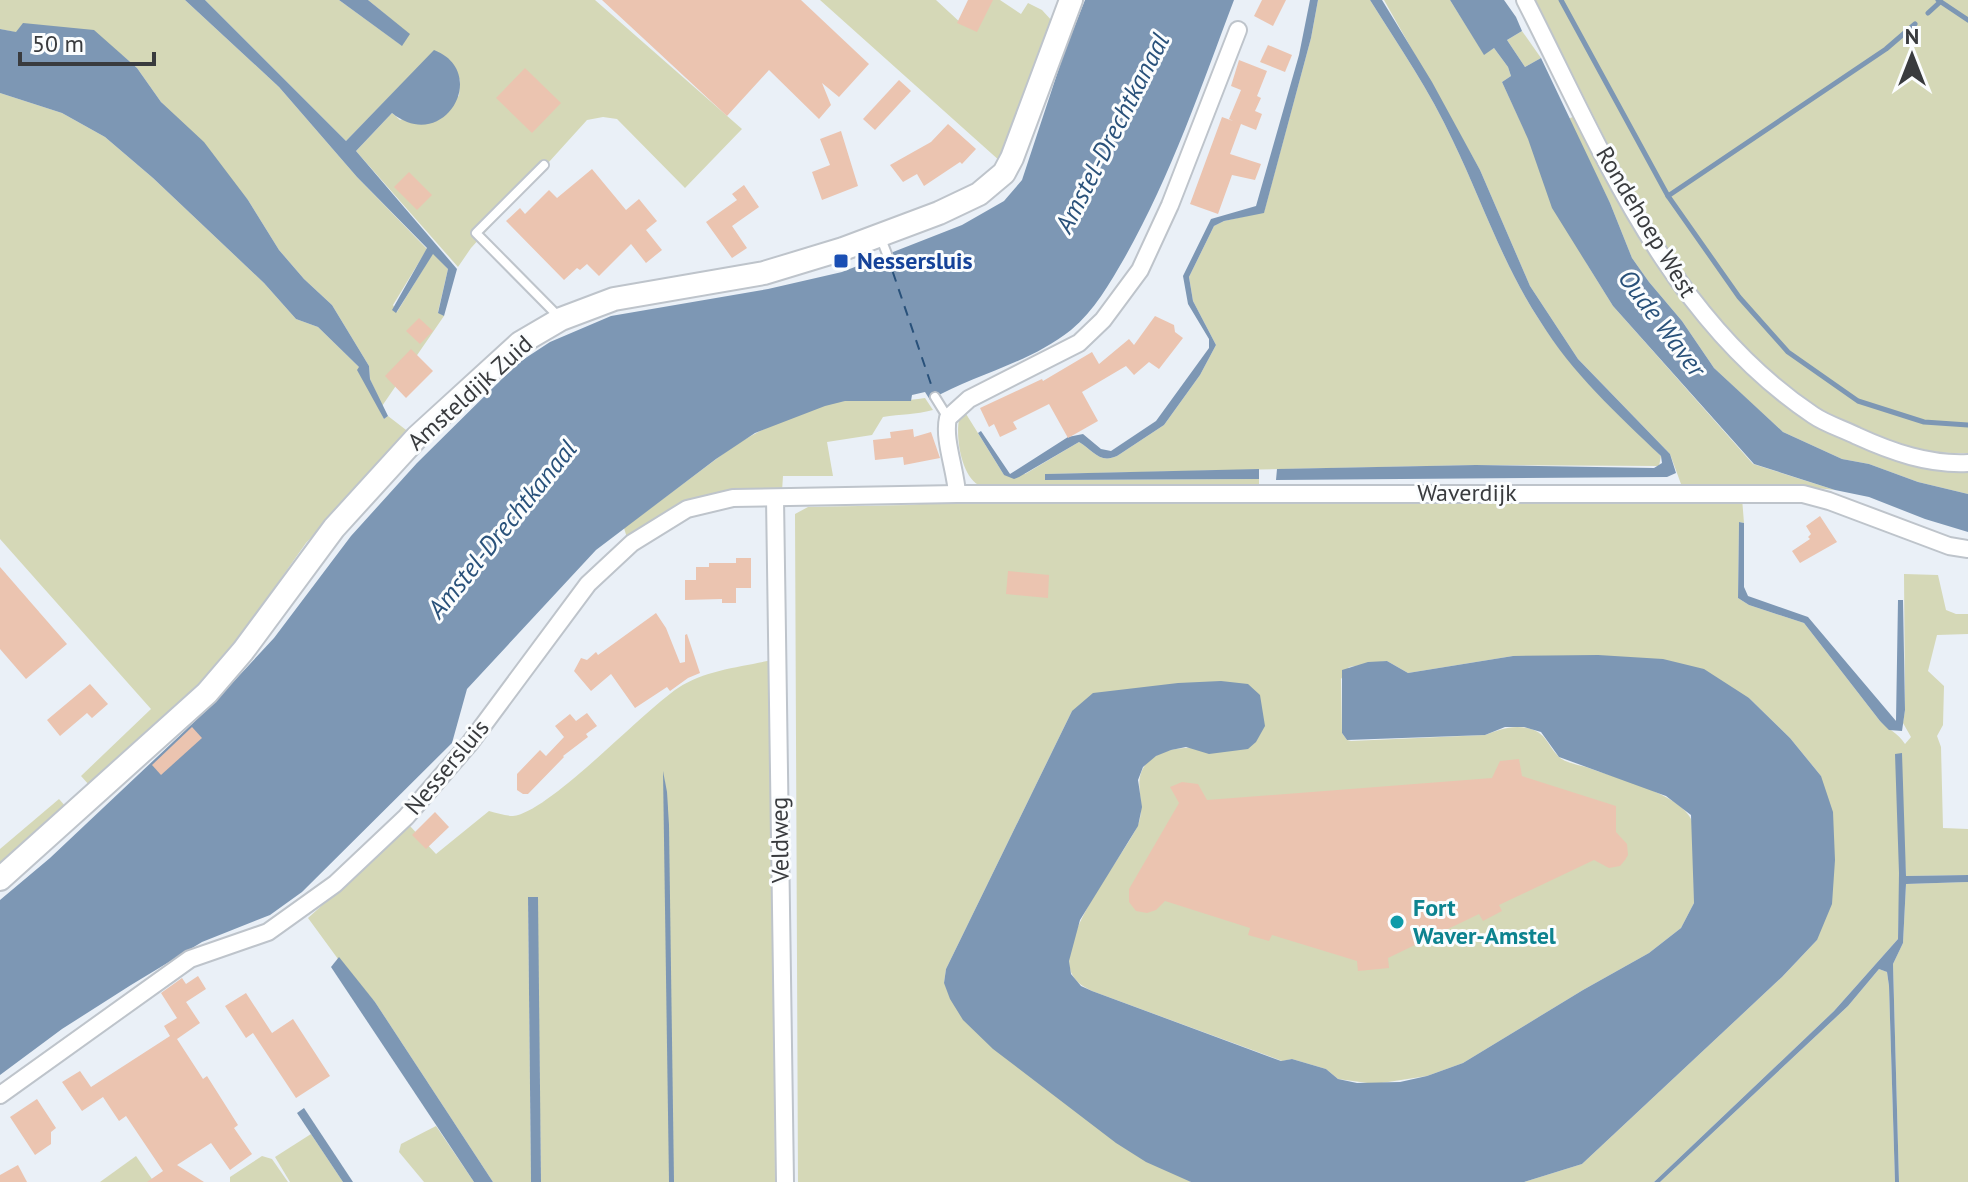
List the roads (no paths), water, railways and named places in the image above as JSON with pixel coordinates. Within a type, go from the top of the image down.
[{"type":"street","name":"Amsteldijk Zuid","points":[[0,879],[207,693],[243,651],[334,528],[417,437],[520,343],[561,319],[614,299],[779,269],[884,245],[979,194],[1004,173],[1020,139],[1071,0]]},
{"type":"street","name":"Rondehoep West","points":[[1525,0],[1625,195],[1674,276],[1702,313],[1750,366],[1815,416],[1895,453],[1968,463]]},
{"type":"street","points":[[957,494],[956,473],[946,435],[948,418],[969,399],[1079,343],[1103,320],[1140,270],[1170,205],[1238,30]]},
{"type":"street","name":"Nessersluis","points":[[0,1095],[190,959],[268,932],[335,884],[406,817],[452,764],[588,584],[632,543],[687,509],[733,498],[957,494]]},
{"type":"street","name":"Waverdijk","points":[[957,494],[1803,494],[1949,546],[1968,549]]},
{"type":"street","name":"Veldweg","points":[[775,498],[785,1182]]},
{"type":"lane","points":[[544,165],[476,233],[561,319]]},
{"type":"lane","points":[[935,397],[948,418]]},
{"type":"water","points":[[185,0],[205,0],[346,141],[434,50],[451,61],[459,75],[459,91],[454,106],[443,117],[429,124],[411,123],[392,113],[356,151],[457,269],[444,316],[438,313],[448,269],[433,254],[396,313],[392,310],[427,248],[357,177],[279,87]]},
{"type":"water","points":[[339,0],[368,0],[410,34],[402,46]]},
{"type":"water","name":"Amstel-Drechtkanaal","points":[[1085,0],[1234,0],[1184,131],[1142,226],[1094,305],[1071,330],[1020,360],[930,400],[925,392],[912,395],[911,401],[845,401],[825,406],[755,433],[716,459],[596,550],[467,689],[452,743],[302,892],[270,915],[202,942],[131,985],[62,1029],[0,1075],[0,900],[50,858],[209,708],[274,638],[351,536],[417,463],[518,363],[550,342],[611,316],[768,289],[842,272],[962,225],[1004,201],[1022,180]]},
{"type":"water","points":[[1310,0],[1318,0],[1311,38],[1264,213],[1214,226],[1189,277],[1193,301],[1216,345],[1200,375],[1164,425],[1117,456],[1101,457],[1079,442],[1019,477],[1014,479],[1004,475],[978,433],[981,431],[1010,474],[1068,437],[1083,434],[1101,449],[1111,451],[1156,421],[1209,348],[1209,339],[1188,304],[1183,276],[1211,219],[1256,206],[1299,55]]},
{"type":"water","points":[[1370,0],[1382,0],[1432,82],[1480,170],[1530,286],[1578,359],[1670,454],[1676,473],[1667,477],[1276,480],[1277,469],[1476,465],[1654,468],[1662,463],[1661,456],[1581,375],[1540,321],[1504,255],[1444,122]]},
{"type":"water","name":"Oude Waver","points":[[1450,0],[1504,0],[1522,31],[1507,40],[1525,67],[1541,58],[1610,203],[1632,258],[1682,321],[1714,368],[1783,432],[1842,459],[1869,464],[1918,482],[1968,494],[1968,532],[1869,497],[1835,490],[1754,464],[1613,306],[1552,208],[1528,139],[1502,82],[1511,76],[1508,67],[1494,48],[1484,55]]},
{"type":"water","points":[[23,23],[94,30],[137,68],[161,102],[204,142],[248,200],[279,250],[332,305],[369,366],[370,379],[388,416],[384,419],[357,370],[359,367],[318,327],[296,319],[264,283],[105,137],[62,113],[0,93],[0,29],[16,32]]},
{"type":"water","points":[[1259,469],[1259,479],[1045,480],[1045,474]]},
{"type":"water","points":[[1739,522],[1744,523],[1744,587],[1748,596],[1808,617],[1896,721],[1898,600],[1903,600],[1905,710],[1902,731],[1889,730],[1880,721],[1804,623],[1749,605],[1738,598]]},
{"type":"water","points":[[1598,655],[1663,659],[1704,669],[1749,698],[1790,738],[1821,776],[1833,812],[1835,860],[1832,904],[1817,940],[1782,977],[1582,1164],[1524,1182],[1191,1182],[1146,1162],[1116,1143],[993,1049],[963,1020],[950,999],[944,983],[946,969],[1072,711],[1093,693],[1178,683],[1221,681],[1248,684],[1260,695],[1265,726],[1248,749],[1209,754],[1186,747],[1156,756],[1143,767],[1138,780],[1142,807],[1138,826],[1080,920],[1069,961],[1071,974],[1081,986],[1092,991],[1281,1061],[1292,1059],[1326,1069],[1338,1079],[1357,1083],[1400,1082],[1463,1063],[1649,953],[1681,928],[1694,903],[1691,815],[1666,796],[1559,757],[1541,732],[1524,727],[1505,727],[1485,735],[1347,740],[1342,733],[1342,670],[1368,662],[1387,661],[1408,673],[1513,656]]},
{"type":"water","points":[[1902,753],[1906,876],[1968,875],[1968,882],[1906,884],[1903,943],[1893,964],[1899,1182],[1895,1182],[1889,986],[1887,972],[1879,969],[1848,1006],[1660,1182],[1654,1182],[1834,1011],[1898,939],[1895,754]]},
{"type":"water","points":[[663,771],[669,825],[674,1182],[669,1182]]},
{"type":"water","points":[[528,897],[538,897],[541,1182],[531,1182]]},
{"type":"water","points":[[339,957],[375,1002],[493,1182],[474,1182],[331,967]]},
{"type":"water","points":[[304,1108],[353,1182],[343,1182],[297,1113]]},
{"type":"waterway","points":[[1561,0],[1668,196]]},
{"type":"waterway","points":[[1938,0],[1968,20]]},
{"type":"waterway","points":[[1928,13],[1940,2]]},
{"type":"waterway","points":[[1915,24],[1886,49],[1668,196],[1739,297],[1788,352],[1858,401],[1924,422],[1968,425]]},
{"type":"place","name":"Nessersluis","points":[[841,261]]},
{"type":"place","name":"Fort Waver-Amstel","points":[[1397,922]]}]
